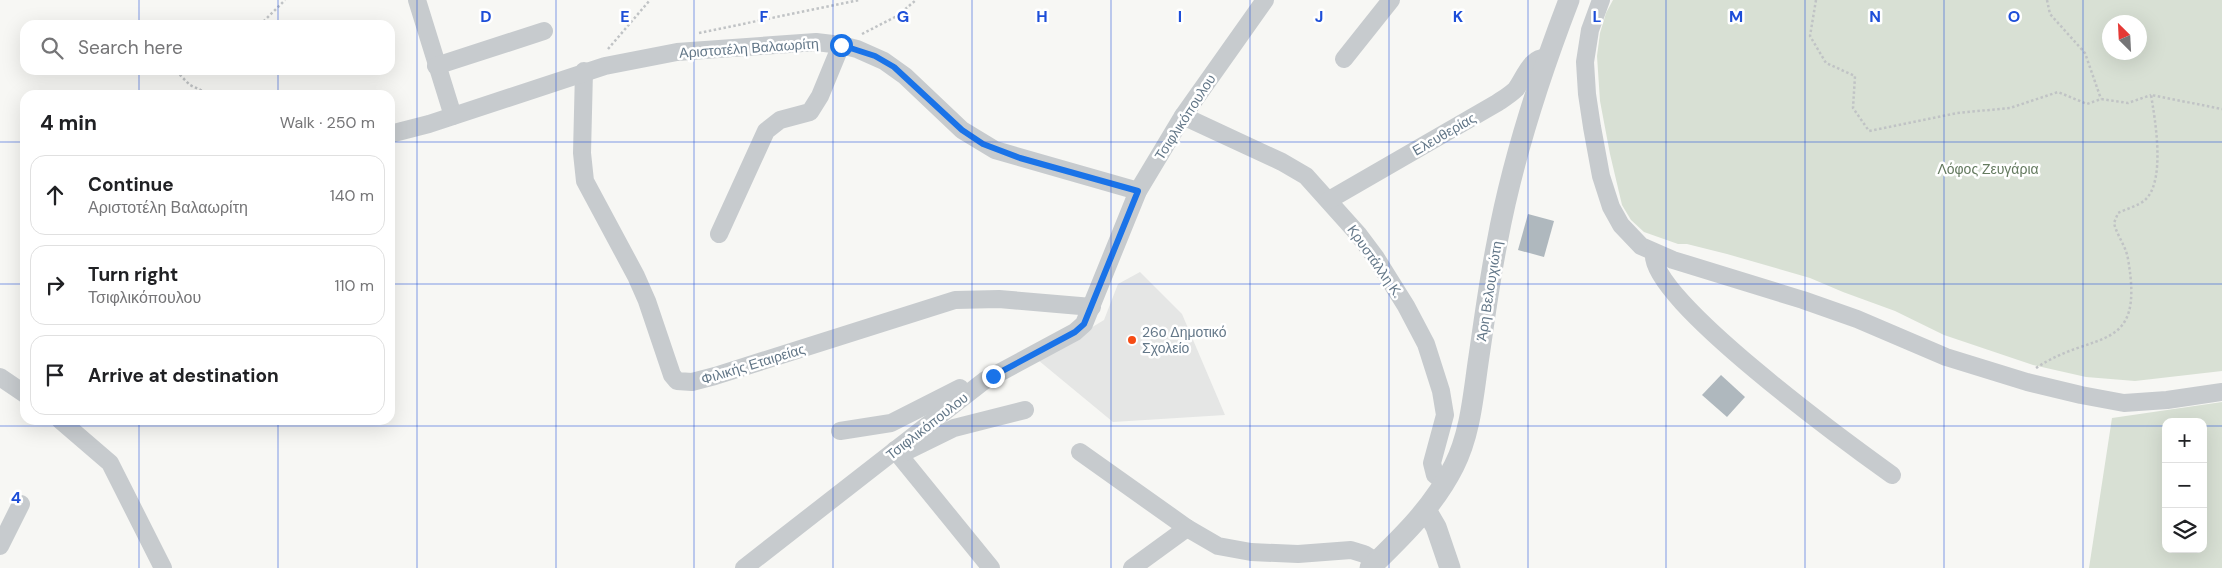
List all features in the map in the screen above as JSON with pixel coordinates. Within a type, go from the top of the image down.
[{"type":"street","points":[[417,0],[453,116]]},
{"type":"street","name":"Τσιφλικόπουλου","points":[[744,568],[952,404],[993,376],[1075,332],[1084,324],[1138,191],[1183,116],[1265,0]]},
{"type":"street","points":[[1344,59],[1391,0]]},
{"type":"street","name":"Άρη Βελουχιώτη","points":[[1373,565],[1426,510],[1445,482],[1466,435],[1502,216],[1548,58],[1569,0]]},
{"type":"street","points":[[1600,0],[1590,30],[1585,62],[1586,94],[1601,176],[1611,207],[1621,225],[1641,246],[1654,253],[1804,300],[1857,319],[1946,357],[2027,382],[2124,403],[2167,400],[2222,392]]},
{"type":"street","points":[[436,66],[544,31]]},
{"type":"street","name":"Αριστοτέλη Βαλαωρίτη","points":[[395,133],[418,128],[584,71],[605,66],[705,49],[816,42],[841,45],[875,56],[894,67],[962,130],[983,144],[1020,158],[1138,191]]},
{"type":"street","points":[[719,234],[766,131],[780,120],[810,112],[820,96],[841,45]]},
{"type":"street","name":"Ελευθερίας","points":[[1329,200],[1496,103],[1516,88],[1535,61],[1540,58],[1548,58]]},
{"type":"street","name":"Φιλικής Εταιρείας","points":[[584,71],[582,153],[585,181],[636,276],[647,301],[672,375],[677,381],[692,382],[715,376],[955,300],[999,299],[1092,307]]},
{"type":"street","name":"Κρυστάλλη Κ.","points":[[1183,116],[1294,168],[1306,176],[1329,200],[1376,258],[1406,306],[1426,344],[1444,406],[1444,423],[1433,456],[1432,468],[1435,475],[1445,482]]},
{"type":"street","points":[[1654,253],[1655,265],[1682,301],[1749,365],[1811,416],[1892,475]]},
{"type":"street","points":[[840,430],[891,423],[986,375],[993,376]]},
{"type":"street","points":[[0,377],[20,391]]},
{"type":"street","points":[[895,450],[902,453],[954,428],[1025,410]]},
{"type":"street","points":[[66,425],[110,463],[163,568]]},
{"type":"street","points":[[895,450],[991,568]]},
{"type":"street","points":[[1080,452],[1210,543],[1230,549],[1298,554],[1351,550],[1364,554],[1373,565]]},
{"type":"street","points":[[0,546],[21,504]]},
{"type":"street","points":[[1426,510],[1436,527],[1450,568]]},
{"type":"street","points":[[1132,568],[1187,528]]},
{"type":"path","points":[[265,20],[285,0]]},
{"type":"path","points":[[605,66],[608,47],[650,0]]},
{"type":"path","points":[[692,34],[859,0]]},
{"type":"path","points":[[841,45],[897,16],[916,0]]},
{"type":"path","points":[[1816,0],[1810,36],[1826,63],[1855,76],[1853,108],[1869,131],[1957,112],[2010,108],[2058,92],[2087,104],[2101,99],[2128,104],[2151,95],[2222,109]]},
{"type":"path","points":[[2047,0],[2050,14],[2085,53],[2101,99]]},
{"type":"path","points":[[180,75],[187,82],[202,90]]},
{"type":"path","points":[[2027,382],[2035,369],[2044,363],[2070,350],[2109,338],[2115,334],[2126,320],[2131,300],[2128,256],[2114,223],[2118,214],[2146,199],[2154,184],[2157,161],[2156,128],[2151,95]]},
{"type":"shaded area","name":"26ο Δημοτικό Σχολείο","points":[[1140,272],[1182,314],[1225,415],[1113,422],[1038,360],[1104,320],[1118,284]]},
{"type":"green space","name":"Λόφος Ζευγάρια","points":[[1613,0],[2222,0],[2222,371],[2135,381],[2086,377],[2033,365],[1944,335],[1895,311],[1810,278],[1727,254],[1687,244],[1678,244],[1644,232],[1631,220],[1622,205],[1610,154],[1600,101],[1597,56],[1600,33],[1606,13]]},
{"type":"green space","points":[[2222,402],[2222,568],[2089,568],[2112,418]]},
{"type":"building","points":[[1528,214],[1554,221],[1544,257],[1518,250]]},
{"type":"building","points":[[1721,375],[1745,397],[1727,417],[1702,395]]},
{"type":"place","name":"26ο Δημοτικό Σχολείο","points":[[1132,340]]},
{"type":"route","points":[[841,45],[875,56],[894,67],[962,130],[995,150],[1138,191],[1088,319],[1075,332],[993,376]]}]
